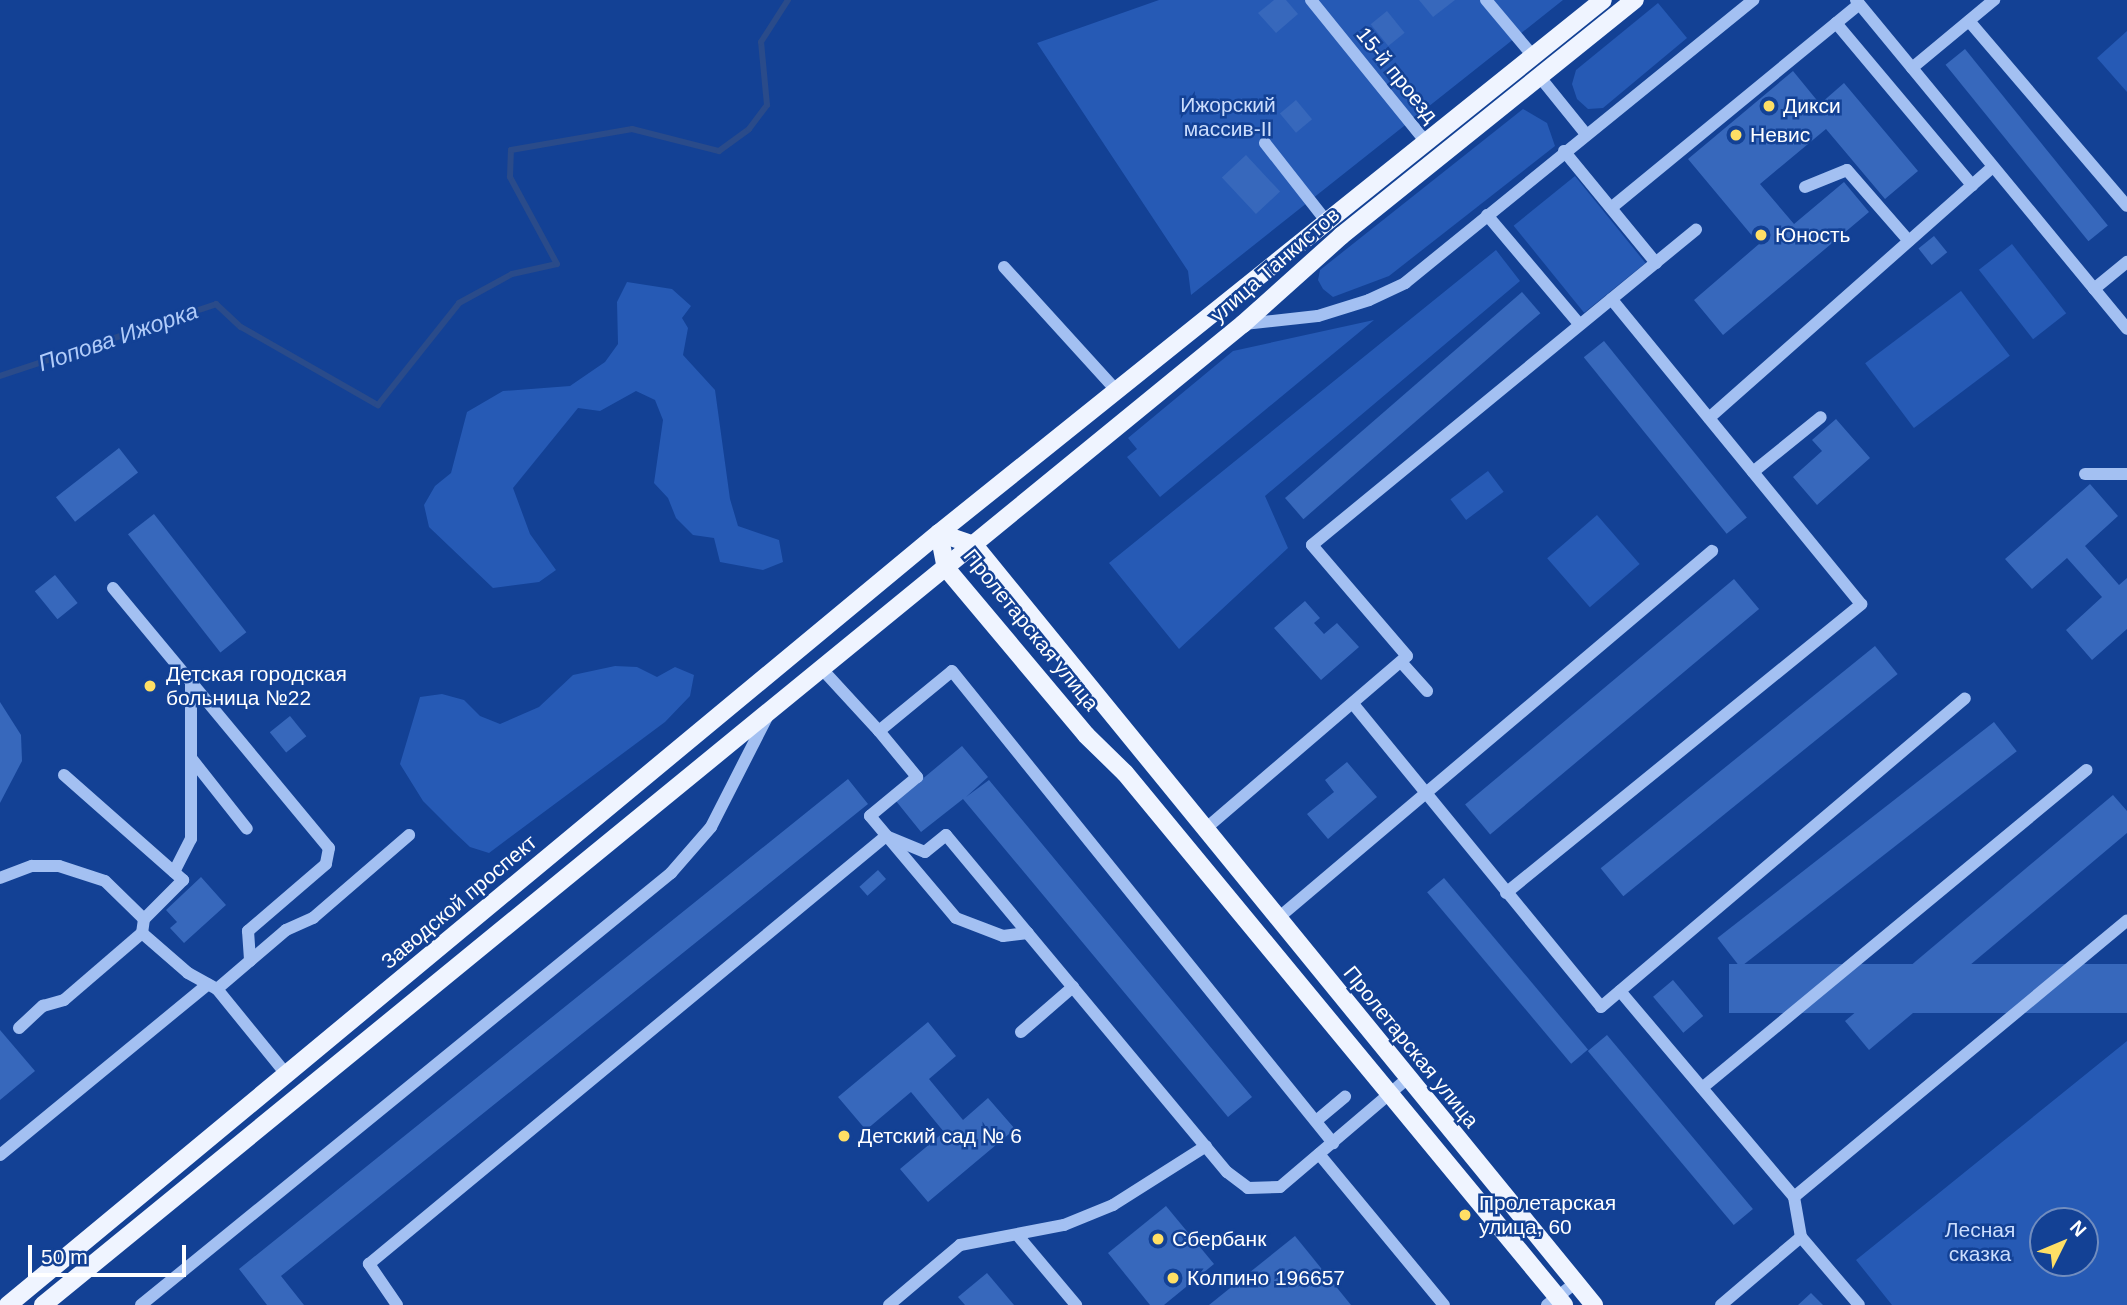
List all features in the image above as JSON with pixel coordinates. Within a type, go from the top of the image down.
[{"type":"main road","name":"улица Танкистов","points":[[939,533],[1603,0]]},
{"type":"main road","name":"улица Танкистов","points":[[946,568],[1243,324],[1341,236],[1635,0]]},
{"type":"main road","points":[[1530,59],[1539,76]]},
{"type":"main road","name":"Пролетарская улица","points":[[939,533],[974,545],[1115,712],[1204,830],[1594,1305]]},
{"type":"main road","name":"Пролетарская улица","points":[[939,533],[946,568],[1086,735],[1125,773],[1557,1302]]},
{"type":"main road","name":"Заводской проспект","points":[[8,1305],[939,533]]},
{"type":"main road","points":[[43,1305],[773,706],[946,568]]},
{"type":"main road","points":[[287,1074],[303,1093]]},
{"type":"street","name":"15-й проезд","points":[[1311,0],[1426,142]]},
{"type":"street","points":[[1486,0],[1530,59]]},
{"type":"street","points":[[1243,324],[1318,316],[1369,300],[1405,283],[1585,133],[1753,0]]},
{"type":"street","points":[[1912,68],[1994,0]]},
{"type":"street","points":[[1611,208],[1858,2],[2127,329]]},
{"type":"street","points":[[1969,21],[2127,206]]},
{"type":"street","points":[[1836,23],[1972,185]]},
{"type":"street","points":[[1539,76],[1585,133]]},
{"type":"street","points":[[1265,143],[1327,222]]},
{"type":"street","points":[[1564,151],[1656,262]]},
{"type":"street","points":[[1709,418],[1993,167]]},
{"type":"street","points":[[1805,187],[1847,170],[1909,241]]},
{"type":"street","points":[[1487,215],[1580,324]]},
{"type":"street","points":[[1204,830],[1354,705],[1408,656],[1312,545],[1696,230]]},
{"type":"street","points":[[2094,289],[2127,262]]},
{"type":"street","points":[[1004,267],[1116,390]]},
{"type":"street","points":[[1506,893],[1861,604],[1611,299]]},
{"type":"street","points":[[1753,472],[1821,417]]},
{"type":"street","points":[[2085,474],[2127,474]]},
{"type":"street","points":[[1277,919],[1712,551]]},
{"type":"street","points":[[113,588],[329,848],[326,864],[248,931],[250,961]]},
{"type":"street","points":[[1401,662],[1427,691]]},
{"type":"street","points":[[821,668],[917,777],[870,816],[956,918],[1003,936],[1028,933]]},
{"type":"street","points":[[879,731],[951,671],[1334,1143]]},
{"type":"street","points":[[174,872],[191,839],[191,681]]},
{"type":"street","points":[[1354,705],[1425,796],[1601,1007],[1965,698]]},
{"type":"street","points":[[148,1303],[671,873],[711,827],[773,706]]},
{"type":"street","points":[[191,758],[247,829]]},
{"type":"street","points":[[1702,1088],[2087,770]]},
{"type":"street","points":[[19,1028],[43,1006],[64,1000],[142,933],[144,919],[183,880],[64,775]]},
{"type":"street","points":[[0,1155],[213,986],[250,961],[286,930],[313,918],[409,835]]},
{"type":"street","points":[[886,836],[925,852],[946,835],[1206,1146],[1248,1188],[1280,1187],[1407,1079]]},
{"type":"street","points":[[397,1305],[369,1264],[886,836]]},
{"type":"street","points":[[0,878],[32,866],[80,869],[105,881],[144,919]]},
{"type":"street","points":[[1794,1196],[2127,921]]},
{"type":"street","points":[[142,933],[188,973],[213,986],[287,1074]]},
{"type":"street","points":[[1021,1032],[1073,987]]},
{"type":"street","points":[[1620,991],[1794,1196],[1801,1237],[1859,1305]]},
{"type":"street","points":[[1316,1121],[1345,1097]]},
{"type":"street","points":[[888,1305],[960,1245],[1019,1237],[1113,1205],[1206,1146]]},
{"type":"street","points":[[1319,1154],[1444,1305]]},
{"type":"street","points":[[1019,1237],[1076,1305]]},
{"type":"street","points":[[1721,1305],[1801,1237]]},
{"type":"street","points":[[1557,1302],[1576,1282]]},
{"type":"green space","name":"Ижорский массив-II","points":[[1159,0],[1563,0],[1191,295],[1188,271],[1037,43]]},
{"type":"green space","points":[[1658,3],[1687,38],[1603,108],[1588,109],[1577,99],[1572,84],[1576,70]]},
{"type":"green space","points":[[2127,31],[2127,92],[2097,58]]},
{"type":"green space","points":[[1523,109],[1547,123],[1555,146],[1389,276],[1333,297],[1323,289],[1318,280],[1320,270]]},
{"type":"green space","points":[[1575,176],[1645,263],[1584,313],[1514,226]]},
{"type":"green space","points":[[2012,244],[2066,313],[2033,339],[1979,270]]},
{"type":"green space","points":[[1496,250],[1520,281],[1265,496],[1288,548],[1179,649],[1109,563]]},
{"type":"green space","points":[[627,282],[672,289],[691,306],[682,318],[688,328],[683,355],[715,390],[730,499],[738,526],[779,540],[783,562],[763,570],[720,562],[714,538],[693,535],[676,518],[668,498],[654,483],[663,420],[655,400],[636,391],[600,411],[578,408],[513,488],[530,534],[556,570],[539,582],[493,588],[429,527],[424,505],[435,486],[451,473],[467,412],[503,391],[570,386],[605,362],[618,344],[617,302]]},
{"type":"green space","points":[[1961,291],[2010,356],[1914,428],[1865,363]]},
{"type":"green space","points":[[1374,320],[1160,497],[1127,457],[1137,449],[1128,438],[1233,351]]},
{"type":"green space","points":[[1488,471],[1504,492],[1466,520],[1450,499]]},
{"type":"green space","points":[[1597,515],[1640,564],[1590,607],[1547,558]]},
{"type":"green space","points":[[615,666],[637,667],[657,677],[675,667],[694,675],[690,696],[665,722],[489,853],[470,847],[423,801],[400,764],[420,697],[442,694],[464,700],[480,716],[500,724],[539,707],[573,675]]},
{"type":"green space","name":"Лесная сказка","points":[[2127,1041],[2127,1305],[1892,1305],[1856,1260]]},
{"type":"building","points":[[1274,0],[1286,0],[1298,14],[1276,33],[1258,13]]},
{"type":"building","points":[[1419,0],[1455,0],[1433,17]]},
{"type":"building","points":[[1387,11],[1405,33],[1388,46],[1371,24]]},
{"type":"building","points":[[1965,49],[2108,225],[2088,241],[1946,65]]},
{"type":"building","points":[[1793,71],[1820,104],[1844,83],[1918,171],[1885,199],[1826,129],[1760,184],[1794,224],[1844,182],[1869,212],[1723,335],[1694,300],[1759,244],[1688,159]]},
{"type":"building","points":[[1296,100],[1312,119],[1296,133],[1280,113]]},
{"type":"building","points":[[1246,155],[1280,192],[1256,214],[1222,178]]},
{"type":"building","points":[[1934,236],[1947,252],[1932,265],[1918,249]]},
{"type":"building","points":[[1522,292],[1540,313],[1303,519],[1285,498]]},
{"type":"building","points":[[1604,341],[1747,517],[1727,534],[1584,357]]},
{"type":"building","points":[[1836,419],[1870,458],[1817,505],[1793,477],[1822,451],[1812,440]]},
{"type":"building","points":[[119,448],[138,472],[75,522],[56,497]]},
{"type":"building","points":[[2090,484],[2118,516],[2085,546],[2119,585],[2127,578],[2127,629],[2092,660],[2066,630],[2102,597],[2067,558],[2032,589],[2005,559]]},
{"type":"building","points":[[154,514],[246,632],[220,653],[128,534]]},
{"type":"building","points":[[55,575],[78,603],[57,619],[35,591]]},
{"type":"building","points":[[1734,579],[1759,609],[1490,834],[1465,805]]},
{"type":"building","points":[[1305,601],[1320,618],[1314,623],[1324,634],[1337,623],[1359,647],[1321,680],[1274,628]]},
{"type":"building","points":[[1875,646],[1898,674],[1623,896],[1601,868]]},
{"type":"building","points":[[0,702],[21,735],[22,761],[0,803]]},
{"type":"building","points":[[290,716],[306,736],[286,753],[270,732]]},
{"type":"building","points":[[1994,722],[2017,751],[1740,967],[1717,938]]},
{"type":"building","points":[[962,746],[988,777],[966,797],[989,780],[1252,1097],[1228,1117],[963,799],[921,832],[896,801]]},
{"type":"building","points":[[1347,762],[1377,797],[1328,839],[1307,814],[1334,792],[1325,780]]},
{"type":"building","points":[[848,779],[868,804],[281,1276],[304,1305],[267,1305],[239,1269]]},
{"type":"building","points":[[2113,795],[2127,811],[2127,833],[1869,1050],[1845,1021]]},
{"type":"building","points":[[878,870],[886,879],[867,896],[859,887]]},
{"type":"building","points":[[201,877],[226,905],[184,943],[170,928],[177,922],[166,910]]},
{"type":"building","points":[[1444,878],[1588,1050],[1571,1064],[1427,892]]},
{"type":"building","points":[[1729,964],[2127,964],[2127,1013],[1729,1013]]},
{"type":"building","points":[[1673,980],[1703,1016],[1683,1033],[1653,997]]},
{"type":"building","points":[[928,1022],[956,1056],[929,1079],[963,1120],[988,1098],[1015,1129],[928,1202],[900,1169],[944,1132],[911,1092],[866,1130],[838,1097]]},
{"type":"building","points":[[0,1030],[35,1071],[0,1100]]},
{"type":"building","points":[[1607,1035],[1753,1209],[1734,1225],[1588,1051]]},
{"type":"building","points":[[1166,1206],[1214,1264],[1164,1305],[1150,1305],[1108,1253]]},
{"type":"building","points":[[1295,1236],[1351,1305],[1209,1305]]},
{"type":"building","points":[[987,1273],[1014,1305],[965,1305],[958,1297]]},
{"type":"building","points":[[1811,1293],[1823,1305],[1798,1305]]},
{"type":"waterway","name":"Попова Ижорка","points":[[0,376],[216,304],[241,327],[378,405],[459,303],[512,274],[557,264],[510,177],[511,150],[632,129],[719,151],[749,129],[767,105],[761,42],[788,0]]},
{"type":"place","name":"Дикси","points":[[1769,106]]},
{"type":"place","name":"Невис","points":[[1736,135]]},
{"type":"place","name":"Юность","points":[[1761,235]]},
{"type":"place","name":"Детская городская больница №22","points":[[150,686]]},
{"type":"place","name":"Детский сад № 6","points":[[844,1136]]},
{"type":"place","name":"Пролетарская улица, 60","points":[[1465,1215]]},
{"type":"place","name":"Сбербанк","points":[[1158,1239]]},
{"type":"place","name":"Колпино 196657","points":[[1173,1278]]}]
